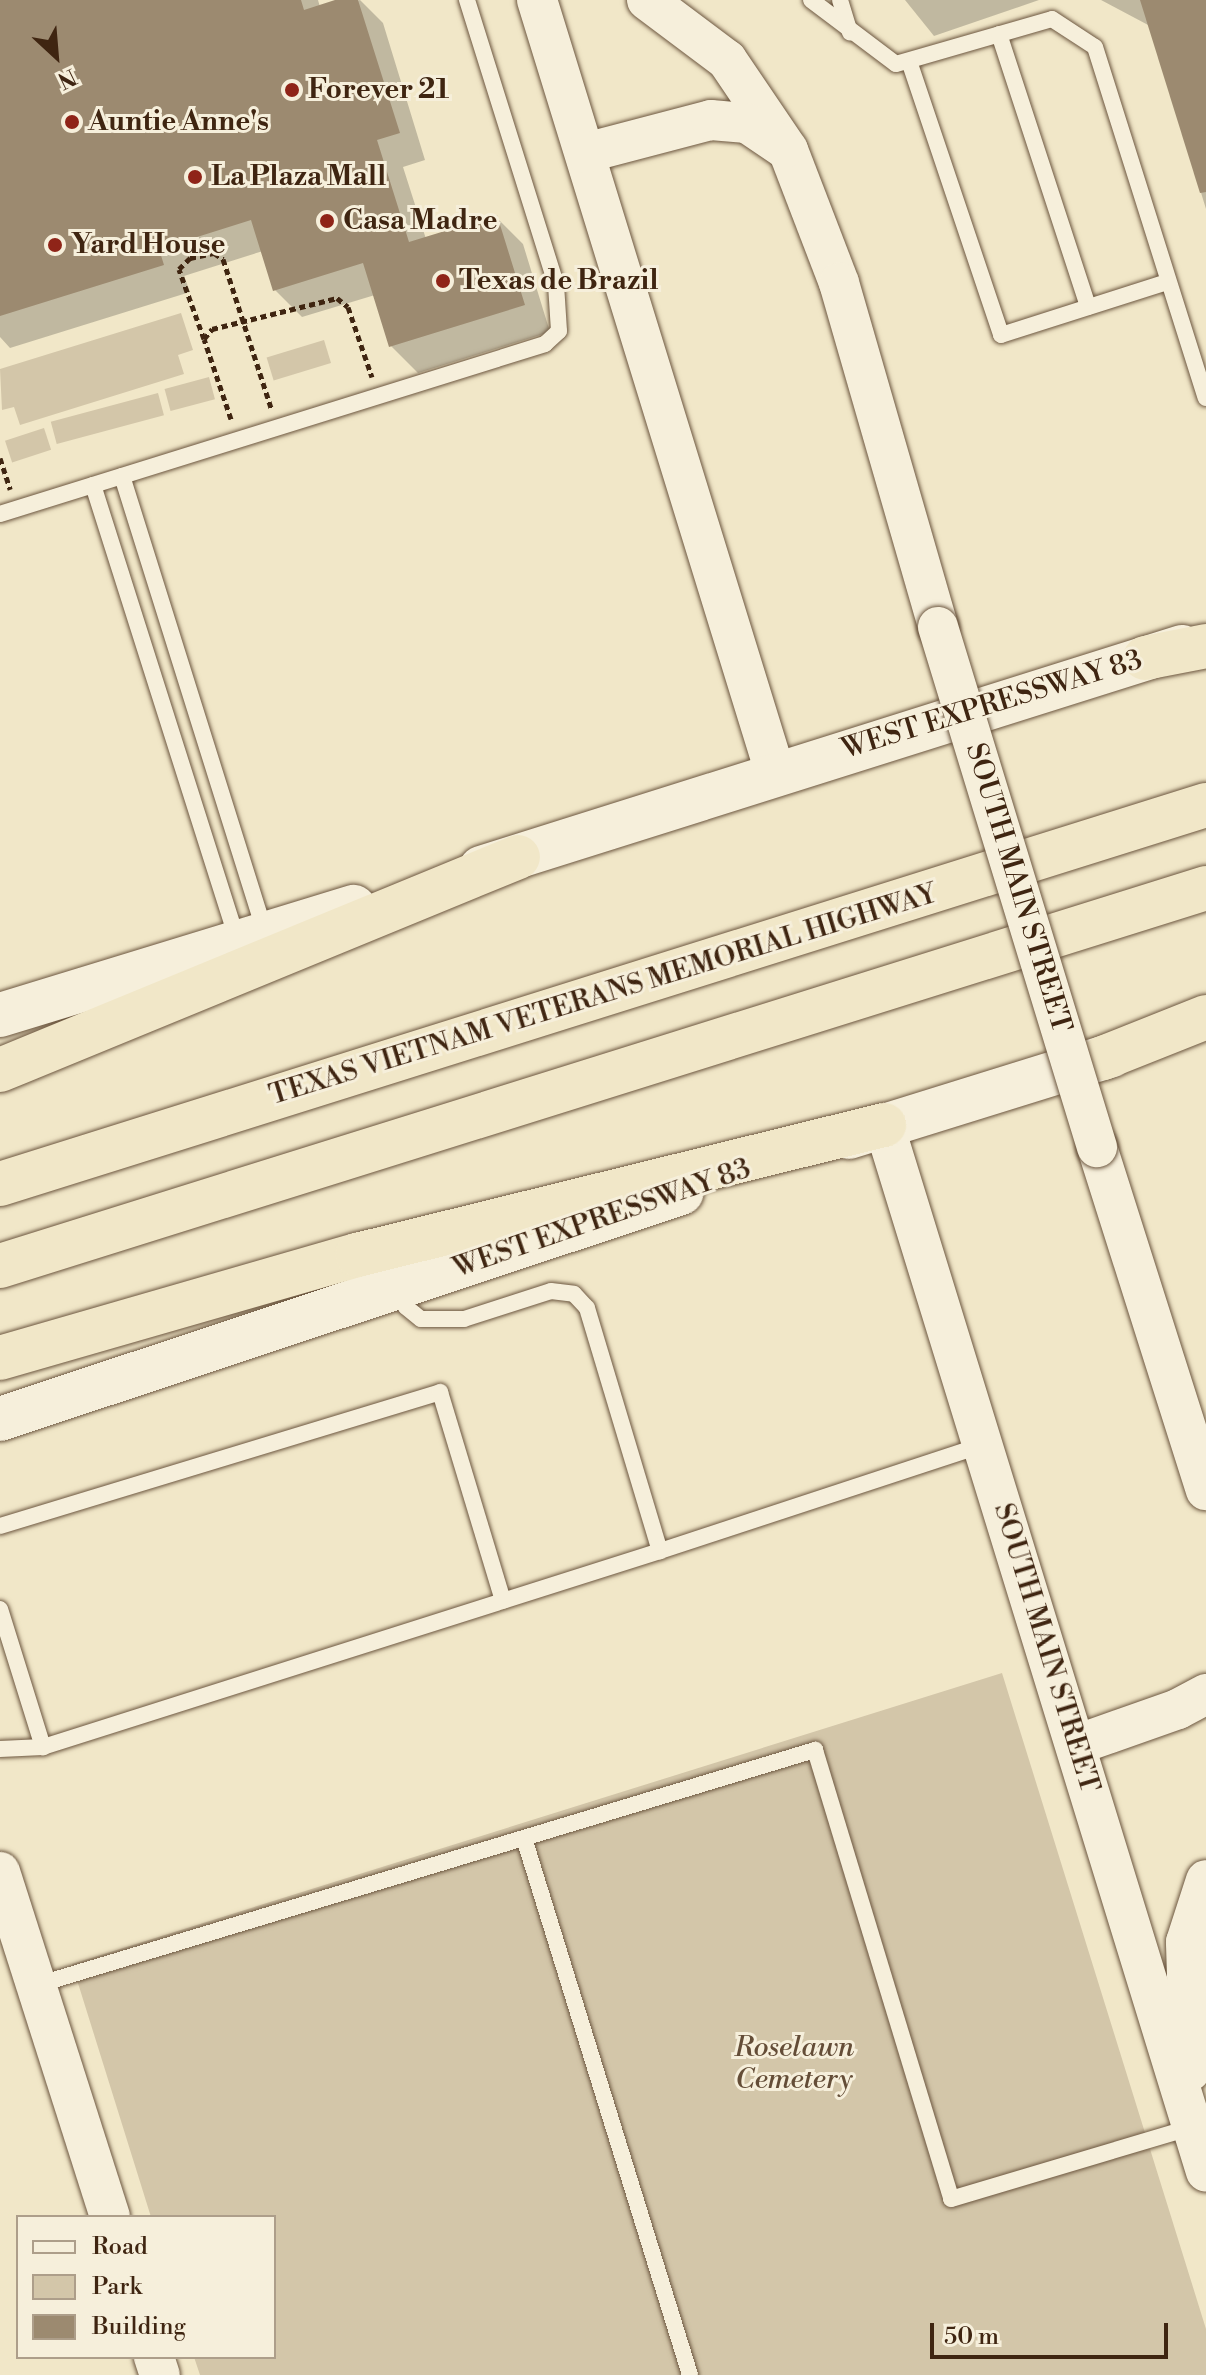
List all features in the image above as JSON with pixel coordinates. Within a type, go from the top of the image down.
[{"type":"highway","points":[[1145,658],[1206,646]]},
{"type":"highway","name":"TEXAS VIETNAM VETERANS MEMORIAL HIGHWAY","points":[[0,1184],[1206,805]]},
{"type":"highway","points":[[0,1070],[518,857]]},
{"type":"highway","points":[[0,1266],[1206,888]]},
{"type":"highway","points":[[1103,1058],[1206,1017]]},
{"type":"highway","points":[[0,1358],[357,1255],[884,1125]]},
{"type":"main road","name":"WEST EXPRESSWAY 83","points":[[0,1015],[518,857],[775,772],[1206,639]]},
{"type":"main road","name":"WEST EXPRESSWAY 83","points":[[0,1419],[884,1125],[1206,1026]]},
{"type":"street","points":[[537,0],[775,772]]},
{"type":"street","name":"SOUTH MAIN STREET","points":[[647,0],[727,60],[788,150],[839,283],[938,627],[1206,1490]]},
{"type":"street","points":[[585,153],[711,120],[747,123],[788,150]]},
{"type":"street","name":"SOUTH MAIN STREET","points":[[884,1125],[1206,2172]]},
{"type":"street","points":[[1076,1745],[1178,1709],[1206,1694]]},
{"type":"street","points":[[0,1872],[109,2215]]},
{"type":"street","points":[[1192,2127],[1186,1942],[1206,1880]]},
{"type":"lane","points":[[0,514],[545,344],[559,331],[556,284],[467,0]]},
{"type":"lane","points":[[811,0],[896,64],[1052,19],[1095,47],[1206,398]]},
{"type":"lane","points":[[840,0],[850,32]]},
{"type":"lane","points":[[999,34],[1088,307]]},
{"type":"lane","points":[[909,61],[1001,335],[1167,282]]},
{"type":"lane","points":[[122,476],[252,938]]},
{"type":"lane","points":[[93,485],[252,938]]},
{"type":"lane","points":[[399,1287],[406,1307],[421,1319],[464,1319],[551,1291],[574,1294],[587,1308],[660,1551]]},
{"type":"lane","points":[[0,1526],[440,1392],[503,1601]]},
{"type":"lane","points":[[0,1749],[43,1747],[660,1551],[983,1444]]},
{"type":"lane","points":[[0,1609],[43,1747]]},
{"type":"lane","points":[[36,1985],[815,1750],[951,2199],[1192,2127]]},
{"type":"lane","points":[[524,1838],[690,2375]]},
{"type":"path","points":[[238,440],[179,269],[190,258],[214,253],[223,259],[277,428]]},
{"type":"path","points":[[204,339],[212,329],[337,298],[348,307],[378,397]]},
{"type":"green space","points":[[181,313],[193,350],[178,355],[184,374],[20,425],[14,407],[2,410],[0,369]]},
{"type":"green space","points":[[324,340],[331,363],[274,380],[267,358]]},
{"type":"green space","points":[[209,377],[215,399],[171,411],[165,389]]},
{"type":"green space","points":[[158,393],[164,415],[57,444],[51,422]]},
{"type":"green space","points":[[44,428],[51,450],[12,463],[5,441]]},
{"type":"green space","name":"Roselawn Cemetery","points":[[1002,1673],[1206,2329],[1206,2375],[200,2375],[195,2359],[276,2359],[276,2215],[150,2215],[72,1964]]},
{"type":"building","name":"La Plaza Mall","points":[[0,0],[301,0],[304,10],[335,0],[358,0],[400,133],[377,140],[409,242],[497,215],[525,305],[389,347],[363,263],[273,291],[251,220],[159,249],[164,265],[0,316]]},
{"type":"building","points":[[1140,0],[1206,0],[1206,192],[1200,193]]},
{"type":"place","name":"Forever 21","points":[[292,90]]},
{"type":"place","name":"Auntie Anne's","points":[[72,122]]},
{"type":"place","name":"La Plaza Mall","points":[[195,177]]},
{"type":"place","name":"Casa Madre","points":[[327,221]]},
{"type":"place","name":"Yard House","points":[[55,245]]},
{"type":"place","name":"Texas de Brazil","points":[[443,281]]}]
